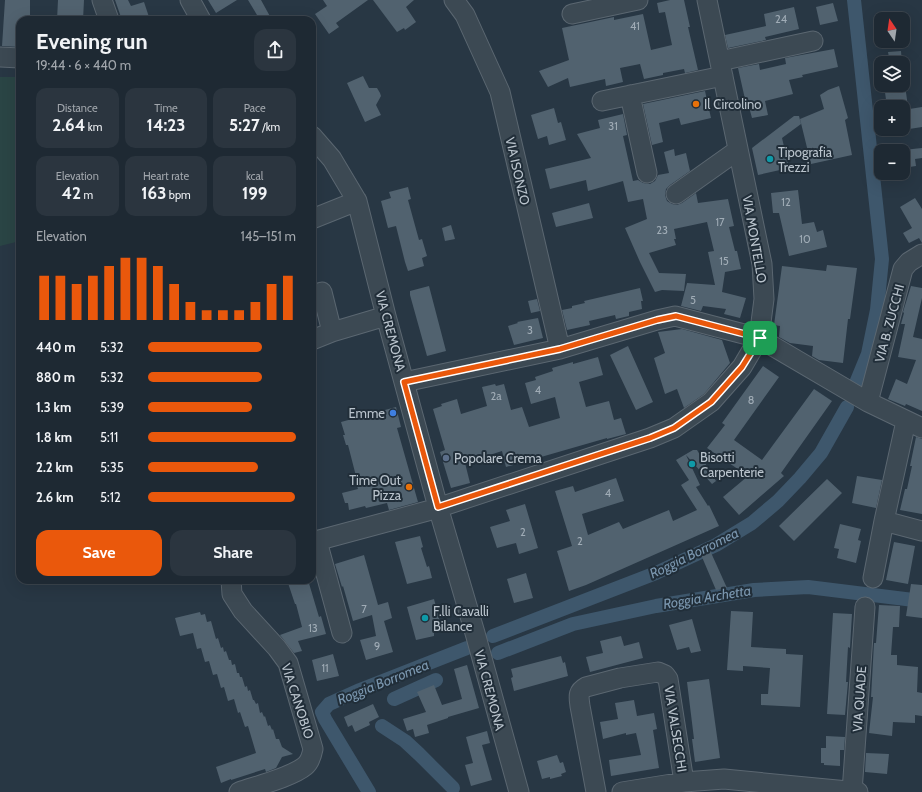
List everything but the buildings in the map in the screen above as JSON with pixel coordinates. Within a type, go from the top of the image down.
[{"type":"street","points":[[102,0],[108,16]]},
{"type":"street","points":[[190,0],[199,16]]},
{"type":"street","name":"VIA ISONZO","points":[[454,0],[465,15],[500,92],[560,349]]},
{"type":"street","points":[[572,14],[638,0]]},
{"type":"street","name":"VIA MONTELLO","points":[[438,507],[643,440],[674,428],[711,402],[742,367],[760,338],[764,299],[762,264],[707,0]]},
{"type":"street","points":[[602,100],[630,95],[813,41]]},
{"type":"street","points":[[0,57],[16,58]]},
{"type":"street","points":[[630,95],[647,173]]},
{"type":"street","name":"VIA CREMONA","points":[[316,140],[332,158],[357,201],[386,316],[438,507],[519,792]]},
{"type":"street","points":[[676,194],[738,150]]},
{"type":"street","points":[[316,217],[357,201]]},
{"type":"street","name":"VIA B. ZUCCHI","points":[[868,402],[903,269],[909,262],[922,254]]},
{"type":"street","points":[[316,294],[322,292],[332,332]]},
{"type":"street","points":[[316,338],[332,332],[386,316]]},
{"type":"street","points":[[404,382],[560,349],[657,320],[676,316],[760,338],[868,402],[914,424],[884,521],[873,578]]},
{"type":"street","points":[[316,541],[438,507]]},
{"type":"street","points":[[884,521],[922,531]]},
{"type":"street","points":[[316,548],[342,633]]},
{"type":"street","name":"VIA CANOBIO","points":[[231,584],[232,594],[243,611],[277,648],[288,663],[313,749],[306,765],[290,775],[239,792]]},
{"type":"street","name":"VIA QUADE","points":[[854,792],[865,606]]},
{"type":"street","name":"VIA VALSECCHI","points":[[596,792],[580,706],[579,695],[581,690],[586,687],[620,678],[658,672],[665,675],[668,679],[684,782]]},
{"type":"street","name":"VIA VALSECCHI","points":[[622,792],[684,782],[724,779],[854,792]]},
{"type":"green space","points":[[0,77],[16,77],[16,242],[0,246]]},
{"type":"waterway","name":"Roggia Borromea","points":[[854,0],[882,259],[877,310],[868,354],[854,388]]},
{"type":"waterway","name":"Roggia Borromea","points":[[493,636],[656,573],[716,545],[752,523],[778,501],[821,453],[847,407]]},
{"type":"waterway","name":"Roggia Archetta","points":[[498,653],[573,624],[656,606],[754,590],[808,587],[922,601]]},
{"type":"waterway","name":"Roggia Borromea","points":[[369,792],[322,712],[329,704],[360,690],[467,648]]},
{"type":"waterway","name":"Roggia Archetta","points":[[394,699],[436,680]]},
{"type":"waterway","name":"Roggia Archetta","points":[[382,726],[405,741],[453,788]]},
{"type":"place","name":"Il Circolino","points":[[696,104]]},
{"type":"place","name":"Tipografia Trezzi","points":[[770,159]]},
{"type":"place","name":"Emme","points":[[393,413]]},
{"type":"place","name":"Popolare Crema","points":[[446,458]]},
{"type":"place","name":"Bisotti Carpenterie","points":[[692,464]]},
{"type":"place","name":"Time Out Pizza","points":[[409,487]]},
{"type":"place","name":"F.lli Cavalli Bilance","points":[[425,618]]},
{"type":"route","points":[[676,316],[760,338],[742,367],[711,402],[674,428],[650,438],[438,507],[404,382],[560,349],[657,320],[676,316]]}]
